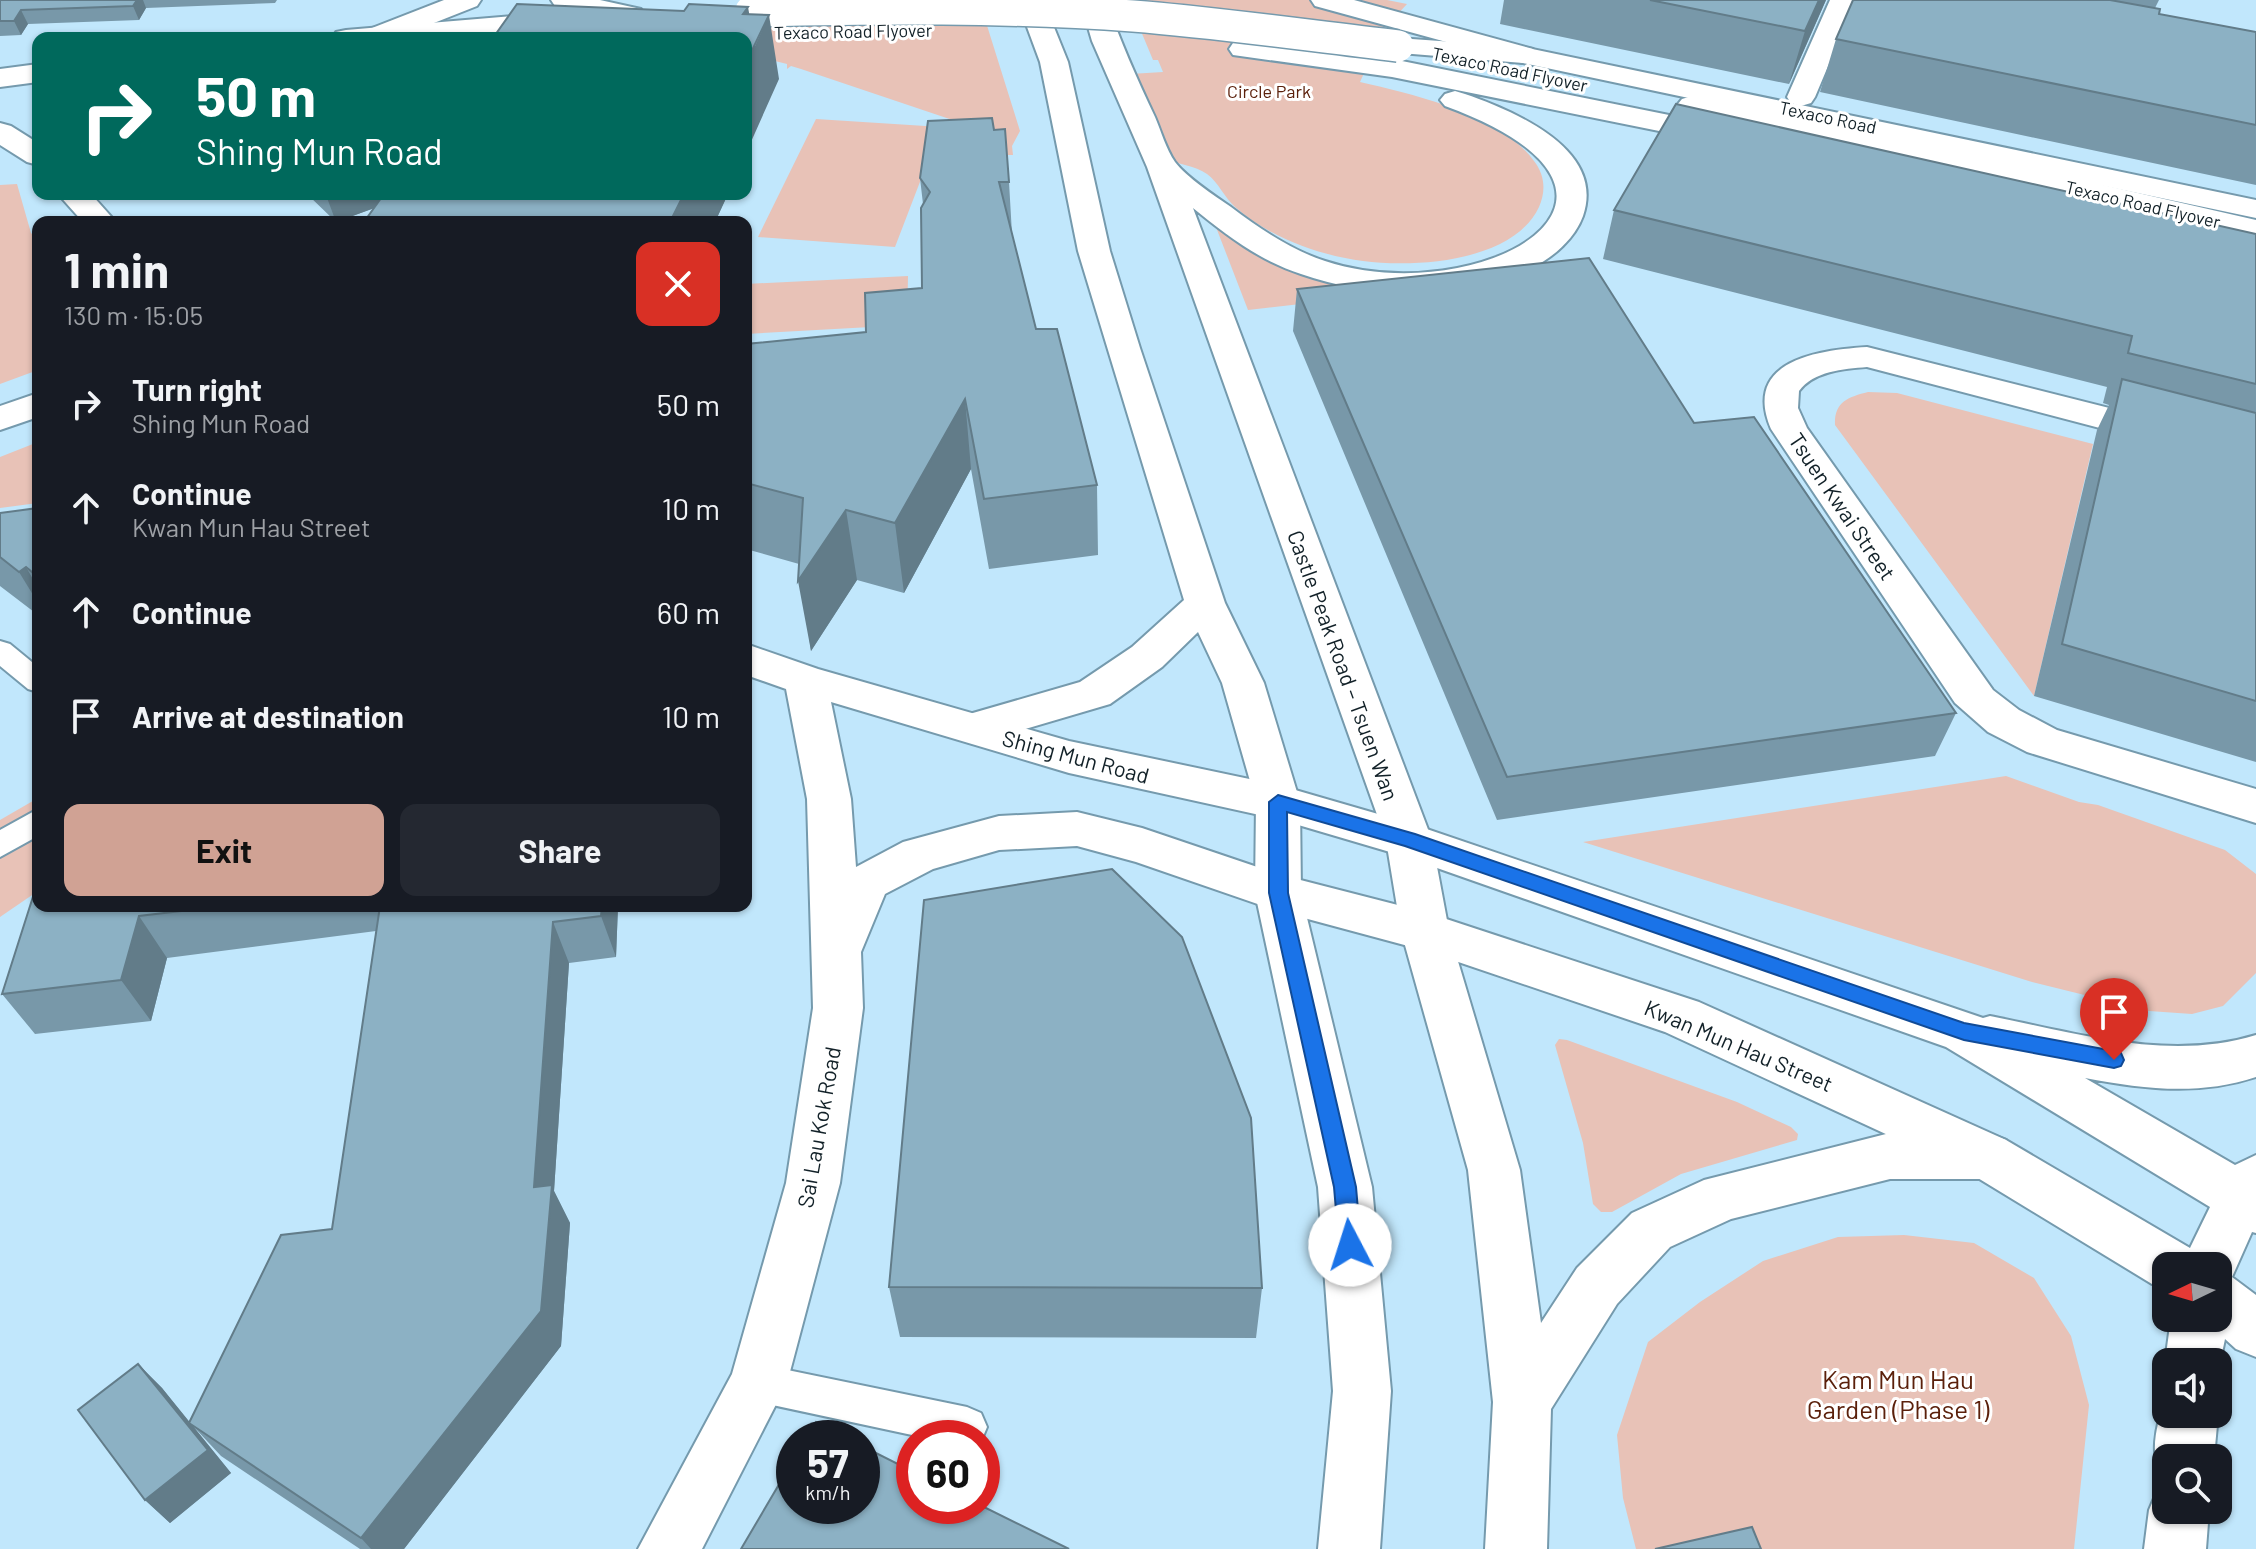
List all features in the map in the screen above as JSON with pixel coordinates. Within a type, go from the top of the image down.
[{"type":"main road","points":[[387,32],[468,0]]},
{"type":"main road","points":[[564,0],[631,15]]},
{"type":"main road","name":"Castle Peak Road – Tsuen Wan","points":[[1093,0],[1106,41],[1162,167],[1409,840],[1425,931],[1494,1170],[1522,1402],[1522,1537]]},
{"type":"main road","points":[[1324,0],[1523,55]]},
{"type":"main road","points":[[1801,97],[1843,0]]},
{"type":"main road","name":"Texaco Road Flyover","points":[[1337,61],[1180,41],[1052,32],[740,23],[908,7],[1186,21],[1398,46],[1507,71],[1842,136],[2256,230]]},
{"type":"main road","points":[[1035,12],[1054,62],[1094,251],[1205,603],[1243,683],[1278,802],[1278,893],[1345,1187],[1362,1391],[1349,1549]]},
{"type":"main road","points":[[408,32],[661,14]]},
{"type":"main road","name":"Texaco Road","points":[[1398,46],[1523,55],[2256,209]]},
{"type":"main road","points":[[1337,61],[1490,87],[1674,125],[1740,147]]},
{"type":"main road","points":[[1162,167],[1257,242],[1285,257],[1348,276],[1415,282],[1470,276],[1518,262],[1555,237],[1570,213],[1572,186],[1560,161],[1536,138],[1474,106],[1337,61]]},
{"type":"main road","points":[[0,78],[32,74]]},
{"type":"main road","points":[[0,99],[32,96]]},
{"type":"main road","name":"Texaco Road Flyover","points":[[1674,125],[1763,135],[2256,245]]},
{"type":"main road","points":[[0,132],[32,152]]},
{"type":"main road","points":[[80,200],[94,216]]},
{"type":"main road","name":"Tsuen Kwai Street","points":[[2256,457],[1867,357],[1835,358],[1811,366],[1792,378],[1780,395],[1780,408],[1789,429],[1970,692],[1988,711],[2013,729],[2042,741],[2256,806]]},
{"type":"main road","points":[[0,419],[32,406]]},
{"type":"main road","points":[[974,728],[1095,693],[1147,657],[1205,603]]},
{"type":"main road","name":"Shing Mun Road","points":[[752,661],[805,680],[1069,757],[1278,802],[1409,840]]},
{"type":"main road","name":"Sai Lau Kok Road","points":[[669,1549],[758,1383],[813,1183],[838,1008],[829,799],[805,680]]},
{"type":"main road","points":[[837,952],[867,882],[919,855],[999,833],[1077,829],[1142,846],[1278,893]]},
{"type":"main road","points":[[1409,840],[1964,1032],[2144,1065],[2209,1069],[2239,1064],[2256,1056]]},
{"type":"main road","name":"Kwan Mun Hau Street","points":[[1278,893],[1425,931],[1682,1017],[1987,1156],[2152,1255]]},
{"type":"main road","points":[[1964,1032],[2251,1195],[2218,1252]]},
{"type":"main road","points":[[1522,1402],[1597,1286],[1651,1230],[1723,1197],[1890,1156],[1987,1156]]},
{"type":"main road","points":[[2232,1310],[2256,1330]]},
{"type":"main road","points":[[2175,1549],[2178,1524]]},
{"type":"lane","points":[[0,651],[32,677]]},
{"type":"lane","points":[[0,845],[32,825]]},
{"type":"lane","points":[[758,1383],[934,1420]]},
{"type":"green space","points":[[754,0],[979,0],[1020,131],[1012,146],[1013,155],[1006,155],[1006,138],[801,69],[791,66],[787,69],[787,64],[771,60]]},
{"type":"green space","name":"Circle Park","points":[[1128,0],[1387,0],[1407,4],[1384,29],[1360,82],[1430,100],[1500,131],[1519,145],[1538,166],[1543,183],[1539,207],[1526,225],[1508,240],[1486,250],[1435,261],[1363,261],[1311,249],[1278,236],[1235,207],[1207,174],[1161,158],[1130,74],[1163,72],[1158,60],[1153,60]]},
{"type":"green space","points":[[816,119],[941,127],[895,247],[758,237]]},
{"type":"green space","points":[[17,184],[32,234],[32,372],[0,384],[0,185]]},
{"type":"green space","points":[[1214,222],[1275,265],[1311,277],[1414,291],[1248,310]]},
{"type":"green space","points":[[908,276],[907,325],[752,334],[752,284]]},
{"type":"green space","points":[[1868,392],[1897,393],[2093,444],[2034,696],[1835,425],[1837,411],[1844,402]]},
{"type":"green space","points":[[32,444],[32,504],[0,508],[0,457]]},
{"type":"green space","points":[[2006,776],[2225,850],[2256,874],[2256,973],[2223,1006],[2192,1014],[2149,1011],[2032,982],[1583,842]]},
{"type":"green space","points":[[32,801],[32,895],[0,917],[0,820]]},
{"type":"green space","points":[[1559,1039],[1737,1102],[1791,1127],[1798,1134],[1797,1140],[1681,1174],[1612,1212],[1601,1212],[1593,1204],[1583,1143],[1555,1045]]},
{"type":"green space","name":"Kam Mun Hau Garden (Phase 1)","points":[[1904,1235],[1974,1243],[2034,1278],[2071,1336],[2089,1405],[2074,1549],[1636,1549],[1623,1498],[1617,1435],[1648,1342],[1700,1302],[1763,1261],[1838,1237]]},
{"type":"building","points":[[0,0],[137,0],[133,6],[21,10],[14,21],[0,21]]},
{"type":"building","points":[[1650,0],[1819,0],[1805,31]]},
{"type":"building","points":[[1853,0],[2110,0],[2160,9],[2159,14],[2256,32],[2256,125],[1836,39]]},
{"type":"building","points":[[517,4],[684,11],[689,4],[748,7],[743,14],[769,15],[752,50],[752,32],[497,32]]},
{"type":"building","points":[[1676,104],[2256,234],[2256,384],[2128,353],[2132,336],[1614,210]]},
{"type":"building","points":[[992,118],[994,130],[1005,129],[1009,182],[999,182],[1036,329],[1057,329],[1097,485],[984,499],[965,399],[895,523],[846,510],[798,581],[803,498],[752,485],[752,343],[866,332],[865,293],[922,288],[921,208],[930,192],[920,178],[928,121]]},
{"type":"building","points":[[380,200],[681,200],[673,216],[368,216]]},
{"type":"building","points":[[1589,258],[1694,423],[1754,417],[1956,713],[1507,777],[1297,289]]},
{"type":"building","points":[[2122,379],[2256,413],[2256,701],[2062,644]]},
{"type":"building","points":[[32,509],[32,572],[26,567],[19,572],[0,557],[0,513]]},
{"type":"building","points":[[1112,869],[1182,937],[1251,1118],[1262,1288],[889,1287],[924,900]]},
{"type":"building","points":[[32,900],[32,912],[173,912],[139,916],[121,980],[2,994]]},
{"type":"building","points":[[379,912],[601,912],[601,916],[553,922],[534,1187],[552,1185],[541,1311],[361,1538],[189,1423],[281,1235],[332,1229]]},
{"type":"building","points":[[138,1364],[208,1450],[145,1500],[78,1410]]},
{"type":"building","points":[[880,1455],[896,1463],[896,1524],[1000,1524],[1000,1515],[1069,1549],[741,1549],[776,1490],[776,1524],[880,1524]]},
{"type":"building","points":[[1752,1527],[1761,1549],[1655,1549]]},
{"type":"route","points":[[1350,1245],[1345,1187],[1278,893],[1278,802],[1409,840],[1964,1032],[2114,1060]]}]
